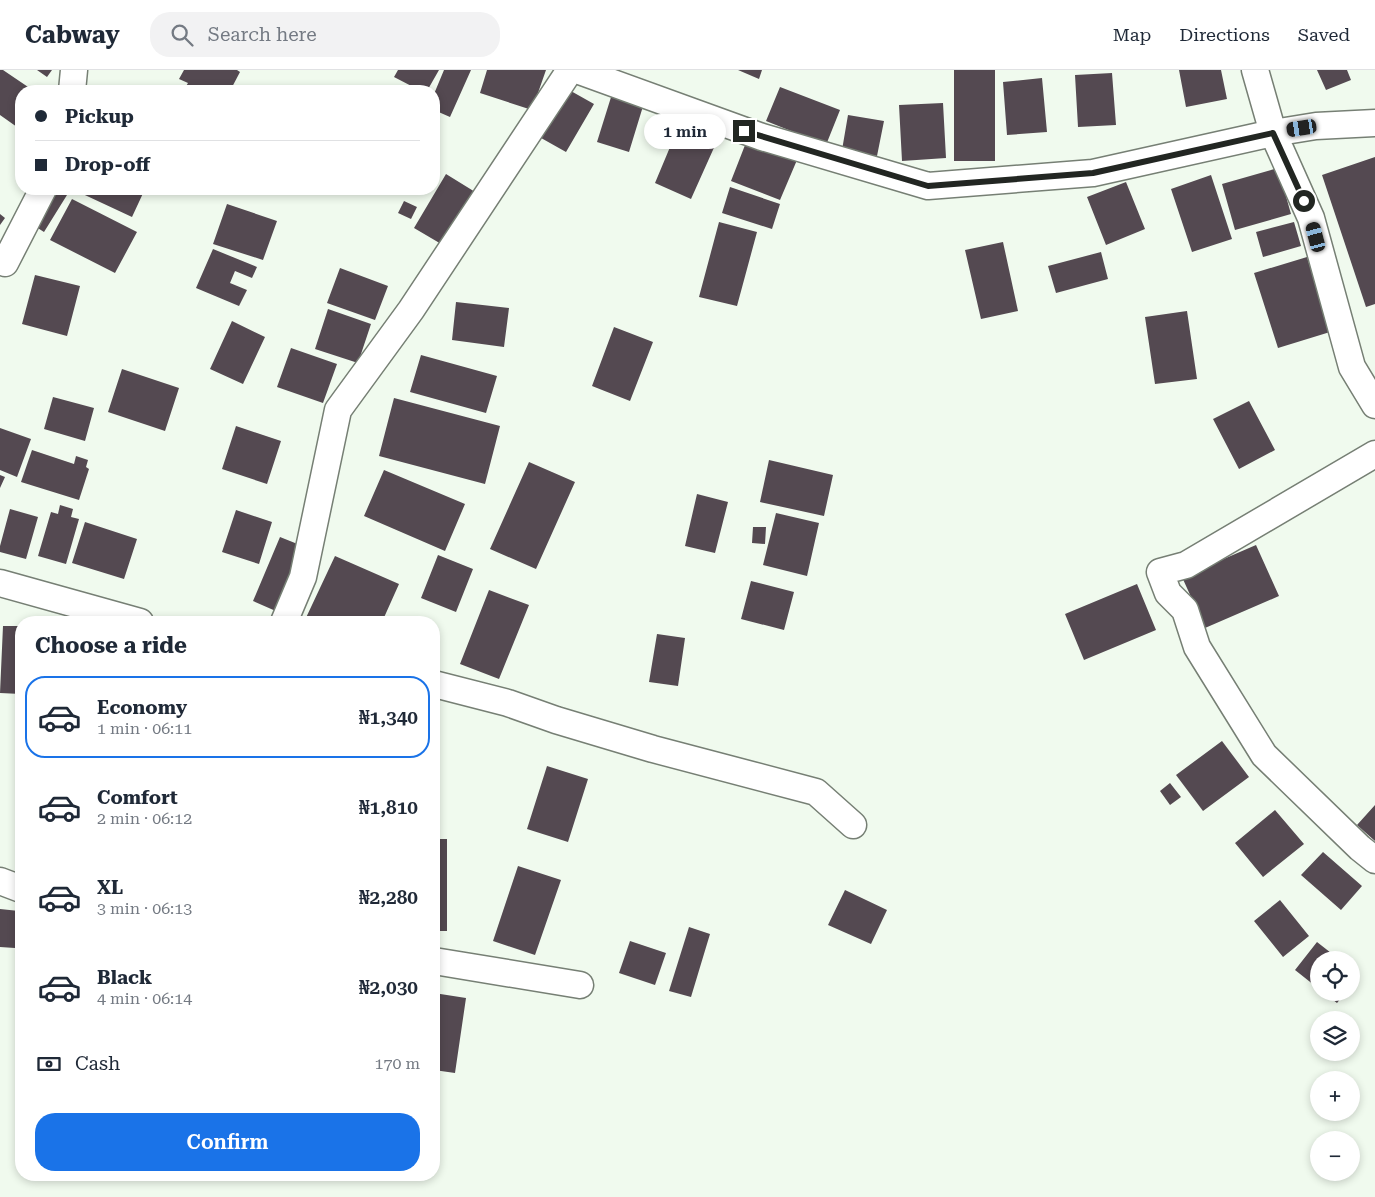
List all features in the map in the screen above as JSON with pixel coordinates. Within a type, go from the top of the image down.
[{"type":"street","points":[[73,85],[74,70]]},
{"type":"street","points":[[287,616],[303,577],[338,410],[411,310],[570,70]]},
{"type":"street","points":[[577,70],[762,137],[928,186],[1093,173],[1273,133],[1316,126],[1375,123]]},
{"type":"street","points":[[1255,70],[1273,133],[1311,218],[1352,367],[1375,405]]},
{"type":"street","points":[[5,263],[40,195]]},
{"type":"street","points":[[1375,454],[1186,565],[1160,572],[1168,593],[1184,610],[1197,647],[1264,755],[1360,848],[1375,860]]},
{"type":"street","points":[[0,583],[118,616]]},
{"type":"street","points":[[440,686],[508,703],[556,720],[654,749],[816,792],[853,826]]},
{"type":"street","points":[[0,881],[15,887]]},
{"type":"street","points":[[440,962],[580,985]]},
{"type":"building","points":[[0,70],[3,70],[25,85],[15,85],[15,126],[0,115]]},
{"type":"building","points":[[37,70],[52,70],[47,77]]},
{"type":"building","points":[[184,70],[237,70],[240,72],[233,85],[187,85],[188,83],[179,79]]},
{"type":"building","points":[[398,70],[439,70],[430,85],[409,85],[394,77]]},
{"type":"building","points":[[444,70],[471,70],[450,117],[440,113],[440,85],[438,85]]},
{"type":"building","points":[[487,70],[546,70],[532,110],[480,93]]},
{"type":"building","points":[[738,70],[762,70],[759,79]]},
{"type":"building","points":[[954,70],[995,70],[995,161],[954,161]]},
{"type":"building","points":[[1179,70],[1221,70],[1227,99],[1186,107]]},
{"type":"building","points":[[1317,70],[1347,70],[1351,80],[1326,90]]},
{"type":"building","points":[[1112,73],[1116,125],[1078,127],[1075,75]]},
{"type":"building","points":[[1042,78],[1047,132],[1007,135],[1003,82]]},
{"type":"building","points":[[562,86],[594,104],[566,152],[534,134]]},
{"type":"building","points":[[780,87],[840,110],[826,145],[766,121]]},
{"type":"building","points":[[612,94],[644,103],[629,152],[597,142]]},
{"type":"building","points":[[943,103],[946,158],[902,161],[899,105]]},
{"type":"building","points":[[848,115],[884,121],[877,156],[842,150]]},
{"type":"building","points":[[683,116],[721,132],[691,199],[655,183]]},
{"type":"building","points":[[747,140],[797,160],[780,200],[731,181]]},
{"type":"building","points":[[1375,157],[1375,304],[1366,307],[1322,175]]},
{"type":"building","points":[[1278,168],[1291,214],[1235,230],[1222,184]]},
{"type":"building","points":[[446,174],[480,195],[448,248],[414,228],[434,195],[440,195],[440,184]]},
{"type":"building","points":[[1211,175],[1232,239],[1192,252],[1171,189]]},
{"type":"building","points":[[1126,182],[1145,229],[1106,245],[1087,197]]},
{"type":"building","points":[[730,187],[780,204],[772,229],[722,213]]},
{"type":"building","points":[[52,195],[67,195],[44,232],[33,225]]},
{"type":"building","points":[[85,195],[142,195],[132,217]]},
{"type":"building","points":[[72,199],[137,232],[115,273],[50,240]]},
{"type":"building","points":[[404,201],[417,207],[411,219],[398,213]]},
{"type":"building","points":[[227,204],[277,221],[263,260],[213,244]]},
{"type":"building","points":[[0,214],[5,218],[0,225]]},
{"type":"building","points":[[719,222],[757,232],[737,306],[699,297]]},
{"type":"building","points":[[1294,222],[1301,246],[1263,257],[1256,232]]},
{"type":"building","points":[[1003,242],[1018,311],[981,319],[965,250]]},
{"type":"building","points":[[213,249],[257,267],[252,278],[235,271],[230,283],[247,290],[239,306],[196,288]]},
{"type":"building","points":[[1101,252],[1108,279],[1056,293],[1048,266]]},
{"type":"building","points":[[1307,257],[1330,332],[1278,348],[1254,273]]},
{"type":"building","points":[[340,268],[388,286],[375,320],[327,303]]},
{"type":"building","points":[[35,275],[80,286],[67,336],[22,324]]},
{"type":"building","points":[[456,302],[509,308],[504,347],[452,340]]},
{"type":"building","points":[[328,309],[371,324],[358,363],[315,349]]},
{"type":"building","points":[[1187,311],[1197,379],[1155,384],[1145,317]]},
{"type":"building","points":[[232,321],[265,337],[243,384],[210,369]]},
{"type":"building","points":[[614,327],[653,342],[630,401],[592,386]]},
{"type":"building","points":[[291,348],[337,364],[323,403],[277,387]]},
{"type":"building","points":[[421,355],[497,376],[486,413],[410,392]]},
{"type":"building","points":[[122,369],[179,388],[165,431],[108,412]]},
{"type":"building","points":[[53,397],[94,408],[85,441],[44,429]]},
{"type":"building","points":[[394,398],[500,426],[485,484],[379,456]]},
{"type":"building","points":[[1249,401],[1275,450],[1239,469],[1213,419]]},
{"type":"building","points":[[236,426],[281,441],[267,484],[222,469]]},
{"type":"building","points":[[0,428],[31,439],[17,477],[0,470]]},
{"type":"building","points":[[32,450],[74,464],[76,456],[88,460],[86,467],[89,469],[79,500],[21,482]]},
{"type":"building","points":[[769,460],[833,475],[824,516],[760,502]]},
{"type":"building","points":[[529,462],[575,482],[536,569],[490,549]]},
{"type":"building","points":[[384,470],[465,504],[445,551],[364,516]]},
{"type":"building","points":[[0,475],[5,477],[0,488]]},
{"type":"building","points":[[697,494],[728,502],[715,553],[685,546]]},
{"type":"building","points":[[60,505],[73,509],[71,517],[79,519],[66,564],[38,556],[51,512],[58,514]]},
{"type":"building","points":[[10,509],[38,517],[26,559],[0,552]]},
{"type":"building","points":[[236,510],[272,522],[259,564],[222,552]]},
{"type":"building","points":[[776,513],[819,523],[807,576],[763,565]]},
{"type":"building","points":[[85,522],[137,539],[124,579],[72,563]]},
{"type":"building","points":[[753,527],[766,527],[765,544],[752,543]]},
{"type":"building","points":[[280,537],[305,547],[278,612],[253,601]]},
{"type":"building","points":[[1256,545],[1279,596],[1205,628],[1182,577]]},
{"type":"building","points":[[438,555],[473,569],[456,612],[421,598]]},
{"type":"building","points":[[335,556],[399,584],[385,616],[307,616]]},
{"type":"building","points":[[751,581],[794,592],[784,630],[741,619]]},
{"type":"building","points":[[1137,584],[1156,630],[1084,660],[1065,614]]},
{"type":"building","points":[[489,590],[529,605],[499,679],[460,664]]},
{"type":"building","points":[[3,626],[15,626],[15,694],[0,693]]},
{"type":"building","points":[[657,634],[685,638],[678,686],[649,682]]},
{"type":"building","points":[[1222,741],[1249,777],[1203,811],[1176,775]]},
{"type":"building","points":[[547,766],[588,779],[568,842],[527,829]]},
{"type":"building","points":[[1170,783],[1181,797],[1170,805],[1160,791]]},
{"type":"building","points":[[1375,805],[1375,841],[1357,825]]},
{"type":"building","points":[[1275,810],[1304,844],[1263,877],[1235,843]]},
{"type":"building","points":[[440,839],[447,839],[447,931],[440,931]]},
{"type":"building","points":[[1323,852],[1362,886],[1341,910],[1301,875]]},
{"type":"building","points":[[518,866],[561,880],[535,955],[493,941]]},
{"type":"building","points":[[845,890],[887,910],[871,944],[828,925]]},
{"type":"building","points":[[1280,900],[1309,936],[1283,957],[1254,921]]},
{"type":"building","points":[[0,909],[15,911],[15,948],[0,947]]},
{"type":"building","points":[[689,927],[710,934],[691,997],[669,991]]},
{"type":"building","points":[[630,941],[666,953],[655,985],[619,973]]},
{"type":"building","points":[[1317,942],[1328,951],[1310,951],[1310,982],[1295,970]]},
{"type":"building","points":[[440,994],[466,998],[455,1073],[440,1071]]},
{"type":"route","points":[[744,131],[928,186],[1093,173],[1273,133],[1304,201]]}]
